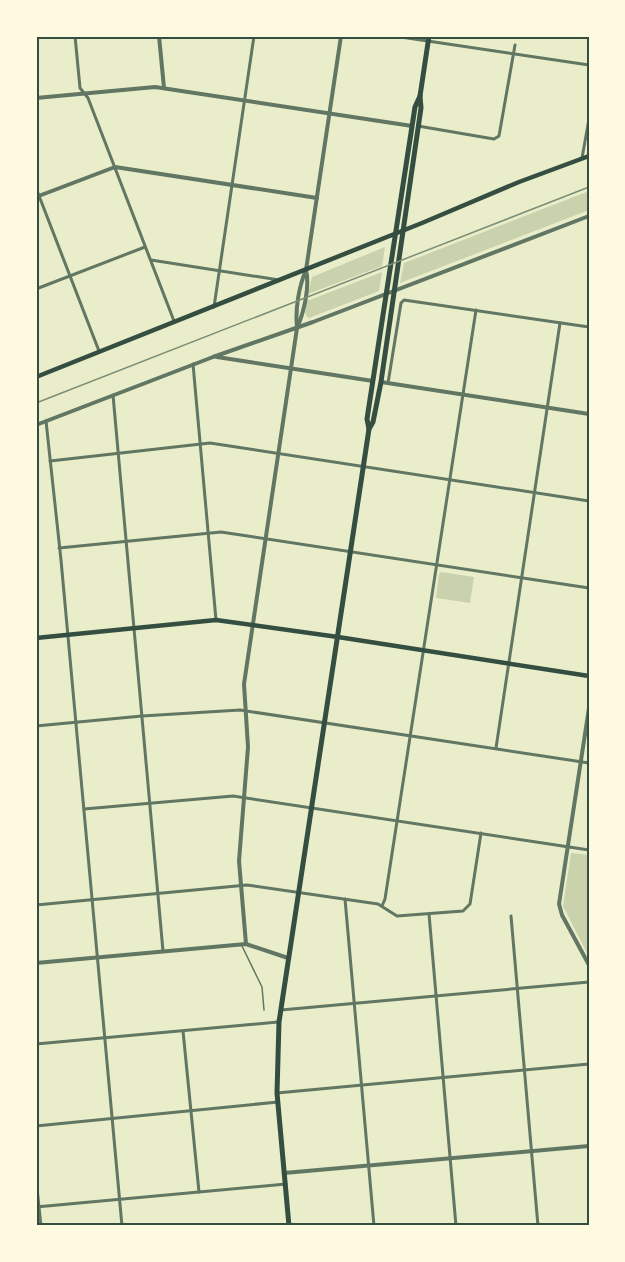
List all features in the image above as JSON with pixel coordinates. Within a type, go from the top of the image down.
[{"type":"highway","points":[[369,429],[373,422],[381,382],[415,126],[415,107],[420,96],[428,39]]},
{"type":"highway","points":[[290,1226],[277,1093],[279,1022],[369,429],[367,419],[415,126]]},
{"type":"main road","points":[[36,377],[418,225],[519,182],[589,156]]},
{"type":"main road","points":[[36,638],[216,620],[589,676]]},
{"type":"street","points":[[75,36],[80,88],[88,98],[174,322]]},
{"type":"street","points":[[159,36],[164,88]]},
{"type":"street","points":[[214,306],[254,36]]},
{"type":"street","points":[[244,945],[239,855],[245,797],[248,729],[244,690],[297,328],[296,318],[302,280],[306,270],[342,36]]},
{"type":"street","points":[[394,36],[428,39],[589,65]]},
{"type":"street","points":[[36,100],[50,96],[155,87],[494,139],[500,136],[502,131],[514,45]]},
{"type":"street","points":[[582,158],[589,119]]},
{"type":"street","points":[[38,196],[115,167],[317,198]]},
{"type":"street","points":[[36,188],[99,352]]},
{"type":"street","points":[[36,425],[193,364],[380,297],[589,216]]},
{"type":"street","points":[[36,289],[145,247]]},
{"type":"street","points":[[151,260],[281,280]]},
{"type":"street","points":[[388,383],[402,300],[589,327]]},
{"type":"street","points":[[382,906],[385,899],[476,310]]},
{"type":"street","points":[[496,749],[560,323]]},
{"type":"street","points":[[213,357],[373,381]]},
{"type":"street","points":[[193,364],[216,620]]},
{"type":"street","points":[[381,382],[589,414]]},
{"type":"street","points":[[113,395],[163,951]]},
{"type":"street","points":[[46,421],[122,1226]]},
{"type":"street","points":[[50,461],[210,443],[589,501]]},
{"type":"street","points":[[59,548],[220,532],[589,588]]},
{"type":"street","points":[[589,708],[559,908],[589,965]]},
{"type":"street","points":[[36,726],[222,710],[246,711],[589,763]]},
{"type":"street","points":[[84,809],[233,796],[589,850]]},
{"type":"street","points":[[36,905],[253,885],[382,906],[397,916],[463,911],[468,908],[481,833]]},
{"type":"street","points":[[345,899],[374,1226]]},
{"type":"street","points":[[429,914],[456,1226]]},
{"type":"street","points":[[511,916],[538,1226]]},
{"type":"street","points":[[36,963],[244,945],[288,958]]},
{"type":"street","points":[[281,1010],[589,982]]},
{"type":"street","points":[[36,1044],[279,1022]]},
{"type":"street","points":[[183,1031],[199,1192]]},
{"type":"street","points":[[277,1093],[589,1064]]},
{"type":"street","points":[[36,1126],[278,1102]]},
{"type":"street","points":[[284,1173],[589,1146]]},
{"type":"street","points":[[36,1179],[37,1207],[41,1226]]},
{"type":"street","points":[[37,1207],[286,1184]]},
{"type":"lane","points":[[244,945],[262,987],[264,1011]]},
{"type":"green space","points":[[589,191],[589,210],[400,283],[404,263]]},
{"type":"green space","points":[[385,247],[382,266],[308,294],[312,277]]},
{"type":"green space","points":[[382,272],[379,291],[309,318],[306,315],[307,301]]},
{"type":"green space","points":[[441,572],[474,577],[470,603],[436,598]]},
{"type":"green space","points":[[571,853],[589,855],[589,957],[563,906]]},
{"type":"railway","points":[[36,403],[589,187]]}]
